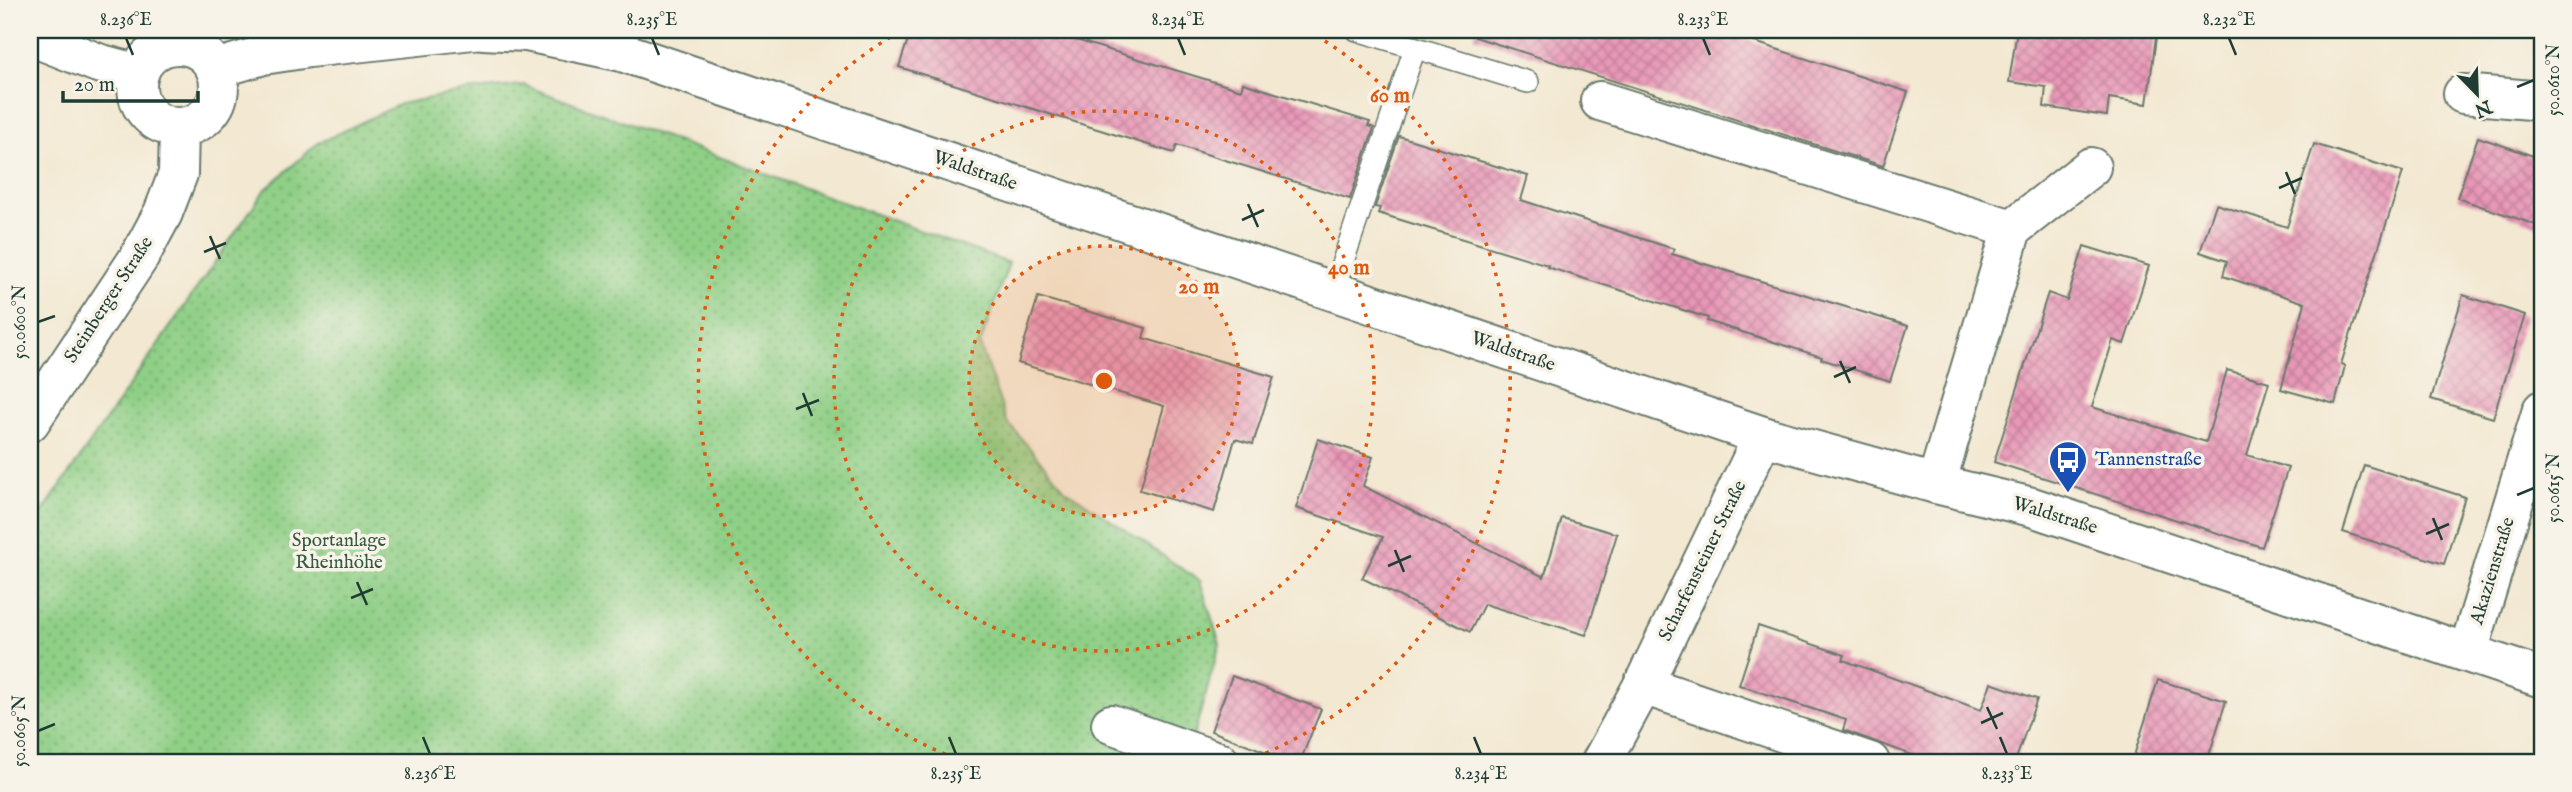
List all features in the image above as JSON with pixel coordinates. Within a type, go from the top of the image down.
[{"type":"street","points":[[216,69],[309,39],[473,30]]},
{"type":"street","name":"Waldstraße","points":[[484,30],[526,31],[622,52],[1763,436],[2032,508],[2542,678]]},
{"type":"street","points":[[30,36],[98,63],[139,74]]},
{"type":"street","points":[[176,44],[200,51],[216,69],[219,89],[213,108],[198,122],[179,127],[166,125],[154,120],[139,99],[137,86],[144,63],[164,47],[176,44]]},
{"type":"street","points":[[2463,94],[2542,101]]},
{"type":"street","points":[[1600,101],[2012,229]]},
{"type":"street","name":"Steinberger Straße","points":[[30,422],[140,256],[163,213],[178,174],[179,127]]},
{"type":"street","points":[[1936,484],[2012,229],[2091,167]]},
{"type":"street","name":"Akazienstraße","points":[[2468,652],[2542,410]]},
{"type":"street","name":"Scharfensteiner Straße","points":[[1601,762],[1643,685],[1763,436]]},
{"type":"street","points":[[1643,685],[1870,762]]},
{"type":"street","points":[[1111,724],[1220,762]]},
{"type":"lane","points":[[1357,30],[1528,82]]},
{"type":"lane","points":[[1333,292],[1415,48]]},
{"type":"green space","name":"Sportanlage Rheinhöhe","points":[[523,85],[1009,263],[980,345],[1007,422],[1065,489],[1200,581],[1220,644],[1186,762],[30,762],[30,530],[264,191],[318,143],[400,104],[466,91]]},
{"type":"building","points":[[911,30],[1043,30],[1241,90],[1243,83],[1370,122],[1368,126],[1374,128],[1350,199],[1177,145],[1174,153],[899,67]]},
{"type":"building","points":[[1476,30],[1718,30],[1908,92],[1883,166],[1475,37]]},
{"type":"building","points":[[2017,30],[2157,30],[2147,104],[2109,98],[2107,116],[2044,107],[2046,87],[2009,82]]},
{"type":"building","points":[[1399,136],[1528,176],[1521,200],[1674,249],[1672,254],[1908,326],[1890,381],[1707,321],[1708,318],[1547,267],[1548,265],[1378,213],[1380,208],[1375,207]]},
{"type":"building","points":[[2478,137],[2542,159],[2542,227],[2457,198]]},
{"type":"building","points":[[2314,144],[2403,172],[2341,364],[2345,366],[2335,404],[2281,389],[2305,303],[2223,276],[2227,261],[2200,252],[2216,204],[2287,227]]},
{"type":"building","points":[[2084,246],[2149,266],[2124,344],[2113,340],[2092,407],[2206,442],[2227,370],[2269,382],[2247,455],[2288,468],[2262,547],[1994,462],[2048,293],[2067,300]]},
{"type":"building","points":[[2463,295],[2525,315],[2493,418],[2431,399]]},
{"type":"building","points":[[1038,297],[1146,328],[1143,338],[1274,377],[1253,444],[1235,439],[1214,512],[1140,490],[1164,406],[1018,363]]},
{"type":"building","points":[[1318,439],[1373,457],[1363,486],[1544,577],[1562,518],[1617,534],[1586,635],[1484,604],[1470,632],[1362,578],[1383,537],[1296,508]]},
{"type":"building","points":[[2364,465],[2465,497],[2444,564],[2343,532]]},
{"type":"building","points":[[1758,626],[1845,655],[1843,660],[1981,710],[1991,683],[2037,699],[2015,762],[1931,762],[1843,730],[1846,720],[1739,685]]},
{"type":"building","points":[[1232,676],[1321,709],[1300,762],[1293,762],[1211,731]]},
{"type":"building","points":[[2158,680],[2226,701],[2207,762],[2132,762]]},
{"type":"place","name":"Tannenstraße","points":[[2068,494]]}]
